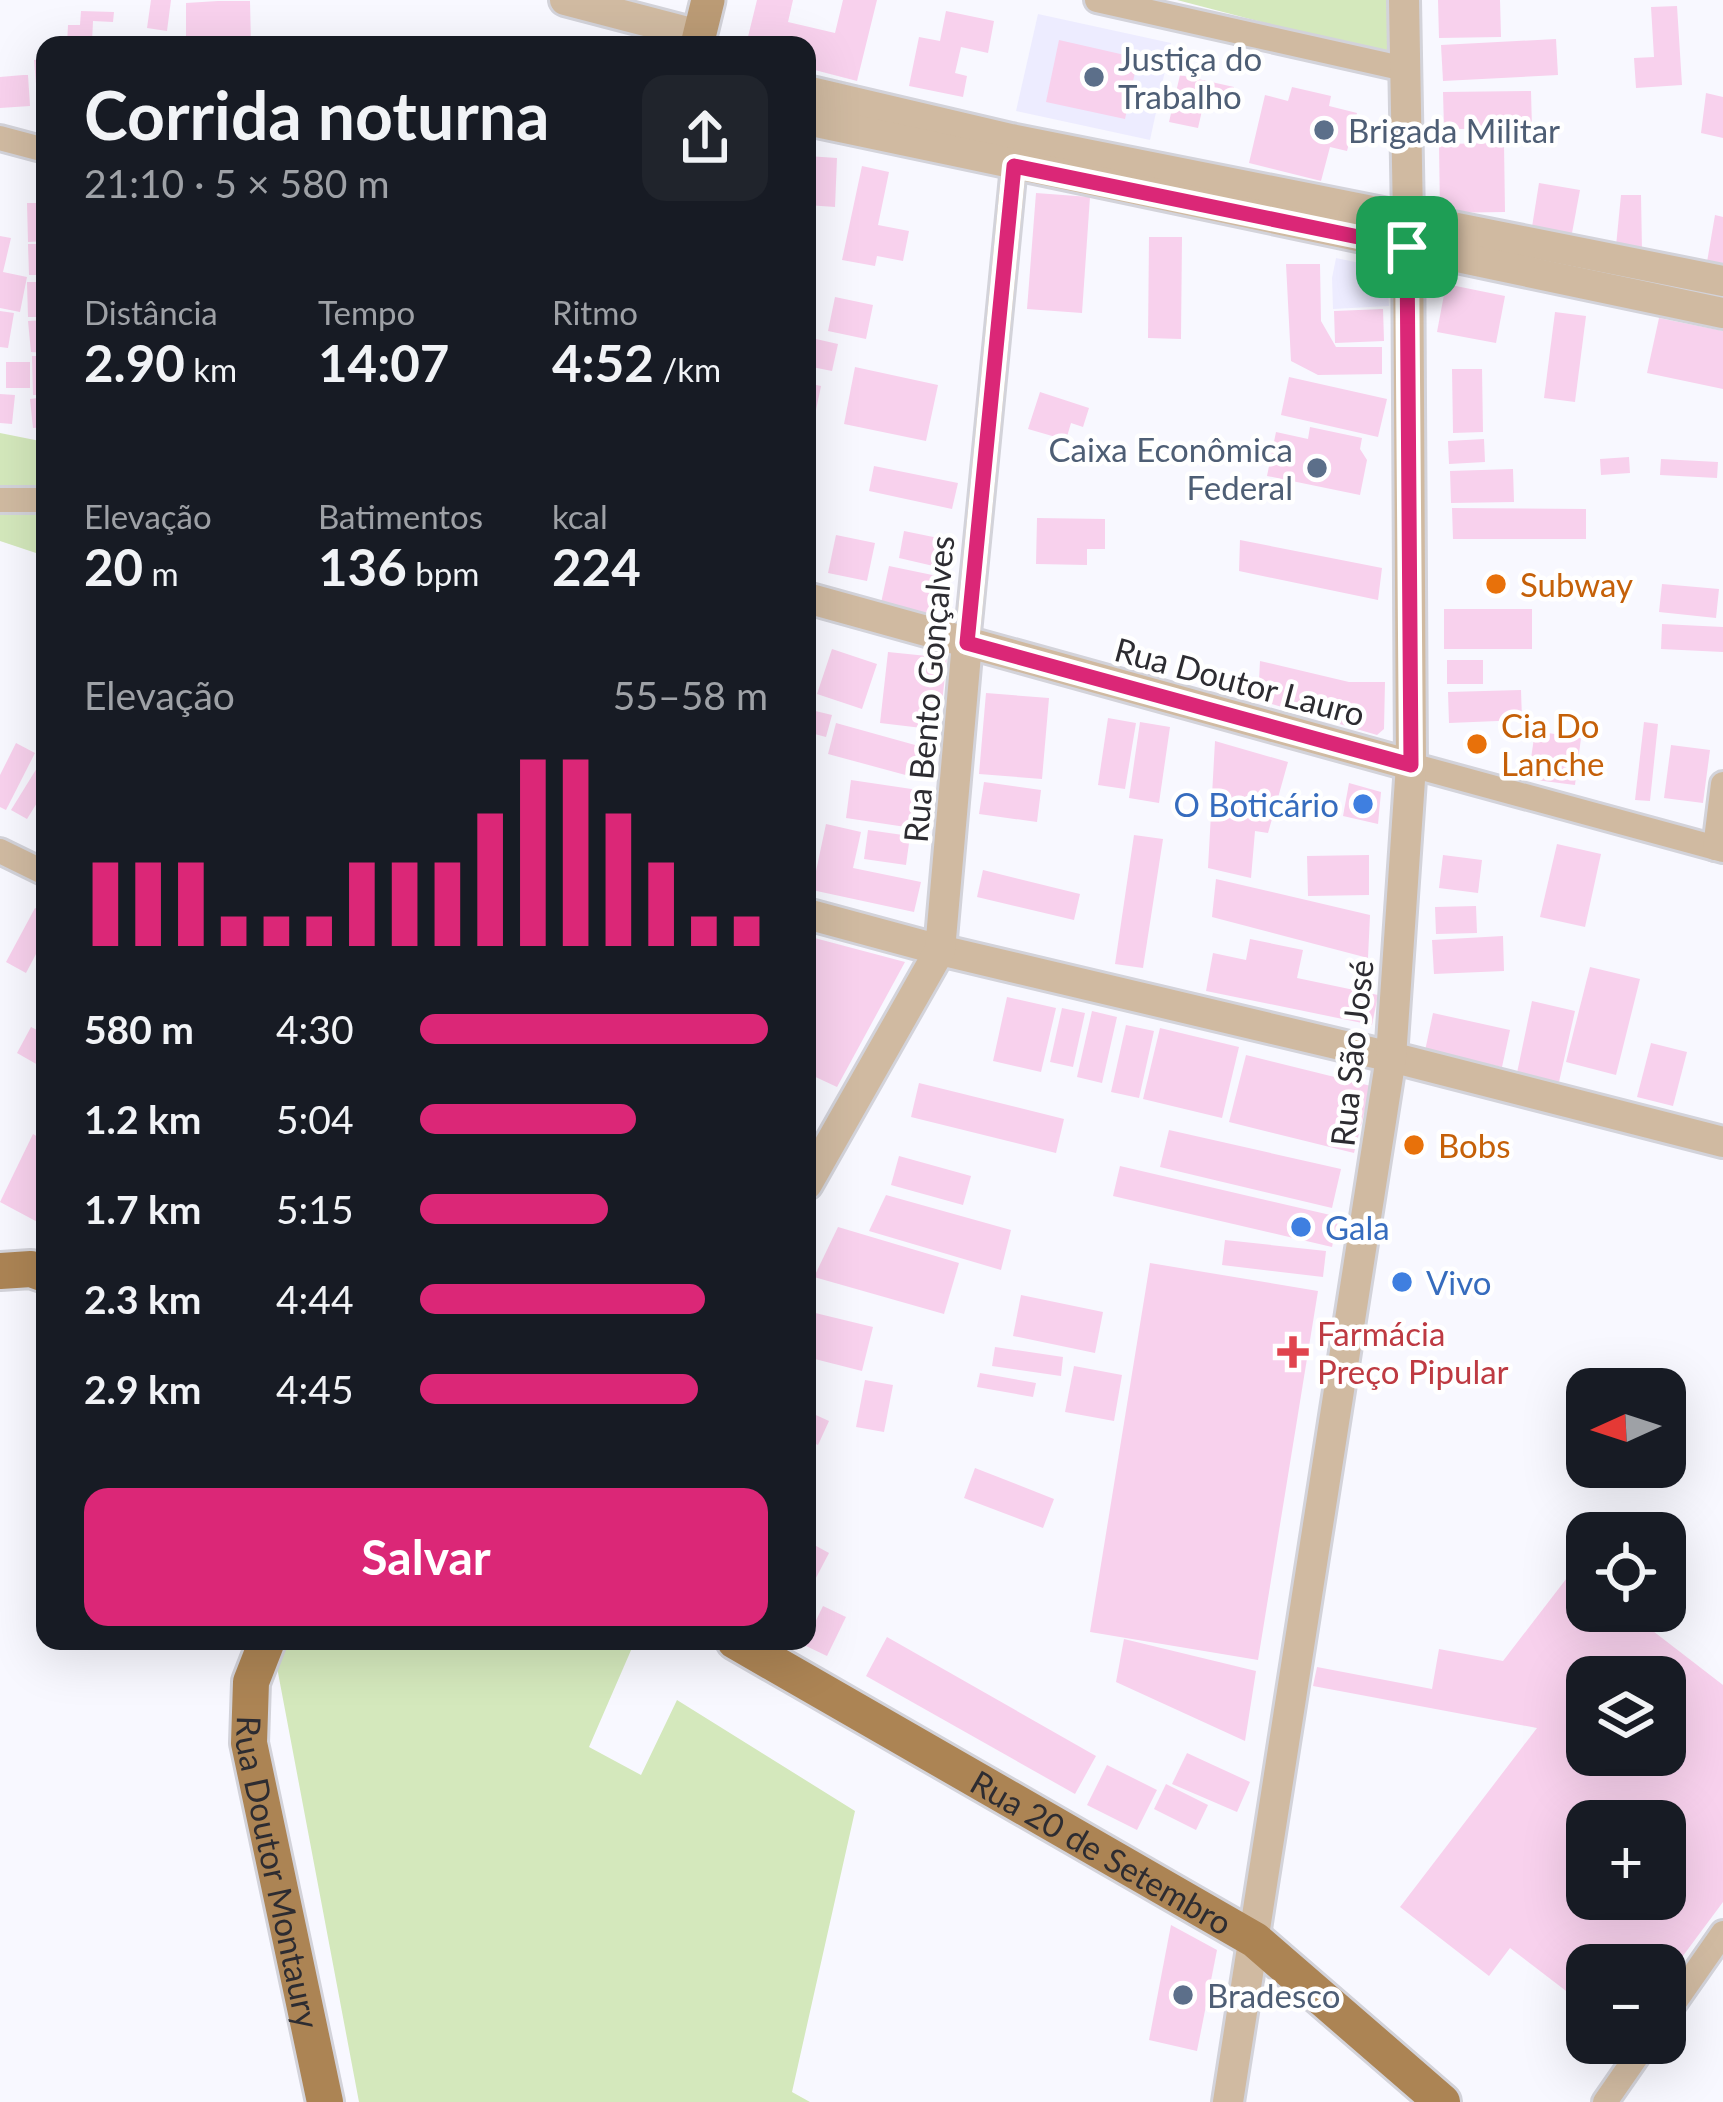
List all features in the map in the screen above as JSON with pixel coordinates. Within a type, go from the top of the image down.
[{"type":"main road","points":[[699,36],[709,0]]},
{"type":"main road","name":"Rua Doutor Montaury","points":[[263,1650],[251,1682],[249,1743],[325,2102]]},
{"type":"main road","name":"Rua 20 de Setembro","points":[[751,1650],[1255,1940],[1442,2102]]},
{"type":"street","points":[[565,0],[685,36]]},
{"type":"street","points":[[1097,0],[1405,69]]},
{"type":"street","name":"Rua São José","points":[[1228,2102],[1391,1058],[1411,765],[1404,0]]},
{"type":"street","points":[[816,93],[1408,233]]},
{"type":"street","points":[[816,122],[1014,166],[1408,233],[1605,273],[1723,313]]},
{"type":"street","points":[[0,138],[36,148]]},
{"type":"street","name":"Rua Bento Gonçalves","points":[[816,1168],[940,950],[1014,166]]},
{"type":"street","points":[[1605,273],[1723,281]]},
{"type":"street","points":[[0,500],[36,500]]},
{"type":"street","name":"Rua Doutor Lauro","points":[[816,601],[1719,849]]},
{"type":"street","points":[[1719,849],[1723,784]]},
{"type":"street","points":[[0,850],[36,868]]},
{"type":"street","points":[[816,916],[1723,1142]]},
{"type":"street","points":[[0,1248],[25,1272]]},
{"type":"street","points":[[1686,1986],[1723,1933]]},
{"type":"street","points":[[1606,2102],[1632,2064]]},
{"type":"shaded area","name":"Justiça do Trabalho","points":[[1038,14],[1171,43],[1150,140],[1016,111]]},
{"type":"shaded area","points":[[1336,258],[1383,268],[1389,306],[1333,309]]},
{"type":"green space","points":[[1177,0],[1397,0],[1400,58]]},
{"type":"green space","points":[[0,433],[36,440],[36,553],[0,541]]},
{"type":"green space","points":[[282,1650],[631,1650],[589,1747],[641,1775],[677,1700],[855,1811],[792,2092],[810,2102],[359,2102],[276,1662]]},
{"type":"building","points":[[151,0],[171,0],[167,31],[147,28]]},
{"type":"building","points":[[757,0],[793,0],[788,22],[835,33],[843,0],[877,0],[857,81],[816,70],[816,36],[748,36]]},
{"type":"building","points":[[1438,0],[1500,0],[1501,37],[1439,38]]},
{"type":"building","points":[[250,1],[251,36],[186,36],[186,3]]},
{"type":"building","points":[[1677,6],[1682,85],[1636,88],[1634,58],[1654,57],[1651,7]]},
{"type":"building","points":[[81,11],[114,12],[113,22],[93,21],[92,36],[67,36],[68,25],[80,25]]},
{"type":"building","points":[[946,11],[994,21],[988,53],[961,47],[955,73],[967,76],[963,97],[909,86],[919,37],[940,41]]},
{"type":"building","points":[[1556,39],[1558,75],[1443,81],[1441,45]]},
{"type":"building","points":[[1059,40],[1138,58],[1125,119],[1046,102]]},
{"type":"building","points":[[28,75],[30,106],[0,108],[0,77]]},
{"type":"building","points":[[1180,75],[1234,87],[1228,111],[1203,106],[1198,128],[1169,122]]},
{"type":"building","points":[[1292,87],[1331,96],[1329,106],[1357,113],[1347,151],[1330,147],[1321,181],[1249,163],[1265,95],[1288,101]]},
{"type":"building","points":[[1531,91],[1532,129],[1444,129],[1443,92]]},
{"type":"building","points":[[1706,93],[1723,97],[1723,138],[1701,133]]},
{"type":"building","points":[[1504,143],[1505,212],[1440,213],[1439,144]]},
{"type":"building","points":[[816,157],[837,158],[835,207],[816,206]]},
{"type":"building","points":[[862,166],[889,172],[878,225],[909,231],[903,261],[877,256],[875,266],[842,260]]},
{"type":"building","points":[[1539,183],[1580,190],[1572,233],[1532,227]]},
{"type":"building","points":[[1036,193],[1090,197],[1082,313],[1027,309]]},
{"type":"building","points":[[1621,195],[1641,195],[1642,251],[1616,246]]},
{"type":"building","points":[[27,203],[36,203],[36,242],[28,242]]},
{"type":"building","points":[[1715,215],[1723,217],[1723,264],[1707,262]]},
{"type":"building","points":[[0,236],[11,238],[3,272],[27,277],[20,312],[0,308]]},
{"type":"building","points":[[1149,237],[1182,237],[1181,339],[1148,338]]},
{"type":"building","points":[[28,244],[36,244],[36,275],[29,275]]},
{"type":"building","points":[[1286,264],[1320,264],[1321,321],[1336,347],[1382,347],[1382,374],[1318,375],[1291,361]]},
{"type":"building","points":[[27,282],[36,282],[36,317],[28,317]]},
{"type":"building","points":[[1446,284],[1505,296],[1496,343],[1437,332]]},
{"type":"building","points":[[835,297],[873,305],[866,339],[828,331]]},
{"type":"building","points":[[1383,309],[1384,341],[1335,343],[1334,311]]},
{"type":"building","points":[[0,311],[14,313],[8,348],[0,347]]},
{"type":"building","points":[[1555,312],[1586,316],[1575,402],[1544,398]]},
{"type":"building","points":[[1659,318],[1723,331],[1723,389],[1647,373]]},
{"type":"building","points":[[28,321],[36,321],[36,352],[31,352]]},
{"type":"building","points":[[816,339],[838,344],[832,371],[816,368]]},
{"type":"building","points":[[32,356],[36,356],[36,395]]},
{"type":"building","points":[[6,362],[30,362],[30,388],[6,388]]},
{"type":"building","points":[[855,367],[938,385],[926,441],[844,424]]},
{"type":"building","points":[[1452,369],[1482,369],[1483,432],[1453,433]]},
{"type":"building","points":[[1289,377],[1387,399],[1378,437],[1281,415]]},
{"type":"building","points":[[1040,392],[1089,408],[1083,427],[1071,423],[1066,440],[1028,429]]},
{"type":"building","points":[[0,394],[15,395],[12,424],[0,423]]},
{"type":"building","points":[[36,398],[36,428],[33,428],[30,399]]},
{"type":"building","name":"Caixa Econômica Federal","points":[[1310,427],[1362,438],[1360,449],[1367,460],[1360,495],[1267,476],[1276,432],[1308,439]]},
{"type":"building","points":[[1484,439],[1485,462],[1449,464],[1448,441]]},
{"type":"building","points":[[1629,457],[1630,473],[1601,475],[1600,459]]},
{"type":"building","points":[[1661,459],[1718,462],[1717,478],[1660,475]]},
{"type":"building","points":[[874,466],[958,483],[952,509],[869,491]]},
{"type":"building","points":[[1513,469],[1514,502],[1451,503],[1450,471]]},
{"type":"building","points":[[1452,508],[1586,509],[1586,539],[1453,539]]},
{"type":"building","points":[[1037,518],[1105,519],[1105,549],[1087,549],[1087,565],[1036,564]]},
{"type":"building","points":[[904,531],[948,540],[942,568],[899,558]]},
{"type":"building","points":[[836,535],[875,543],[867,581],[828,573]]},
{"type":"building","points":[[1240,540],[1382,568],[1378,600],[1239,571]]},
{"type":"building","points":[[889,566],[942,577],[935,615],[881,603]]},
{"type":"building","points":[[1662,584],[1719,589],[1716,618],[1659,612]]},
{"type":"building","points":[[1444,609],[1532,609],[1532,649],[1444,649]]},
{"type":"building","points":[[1662,624],[1723,627],[1723,652],[1661,649]]},
{"type":"building","points":[[832,649],[877,664],[862,709],[817,694]]},
{"type":"building","points":[[888,652],[947,658],[939,730],[880,723]]},
{"type":"building","points":[[1447,660],[1483,660],[1483,684],[1447,684]]},
{"type":"building","points":[[1260,661],[1349,682],[1385,682],[1384,729],[1377,735],[1258,700]]},
{"type":"building","points":[[1521,690],[1522,720],[1449,723],[1448,692]]},
{"type":"building","points":[[986,693],[1049,698],[1042,779],[979,774]]},
{"type":"building","points":[[816,711],[832,715],[826,737],[816,734]]},
{"type":"building","points":[[1108,718],[1136,723],[1125,789],[1098,785]]},
{"type":"building","points":[[1140,722],[1170,727],[1159,803],[1129,798]]},
{"type":"building","points":[[1644,722],[1658,724],[1650,801],[1635,800]]},
{"type":"building","points":[[836,723],[933,750],[924,780],[828,754]]},
{"type":"building","points":[[1535,731],[1581,738],[1575,785],[1528,779]]},
{"type":"building","points":[[1215,741],[1288,762],[1268,833],[1255,831],[1251,878],[1208,868]]},
{"type":"building","points":[[16,743],[35,753],[6,810],[0,807],[0,775]]},
{"type":"building","points":[[1671,745],[1710,750],[1703,803],[1664,798]]},
{"type":"building","points":[[36,770],[36,804],[27,819],[11,810]]},
{"type":"building","points":[[851,780],[925,791],[919,829],[846,818]]},
{"type":"building","points":[[984,782],[1041,790],[1037,822],[979,814]]},
{"type":"building","name":"O Boticário","points":[[1349,783],[1381,792],[1378,824],[1343,816]]},
{"type":"building","points":[[826,824],[861,832],[853,868],[921,882],[914,912],[816,891]]},
{"type":"building","points":[[868,830],[910,836],[906,865],[864,859]]},
{"type":"building","points":[[1134,835],[1163,839],[1143,968],[1115,964]]},
{"type":"building","points":[[1557,844],[1601,854],[1585,927],[1540,917]]},
{"type":"building","points":[[1369,855],[1369,895],[1308,896],[1307,856]]},
{"type":"building","points":[[1443,855],[1482,860],[1478,893],[1439,888]]},
{"type":"building","points":[[983,870],[1080,894],[1074,920],[977,897]]},
{"type":"building","points":[[1216,879],[1370,915],[1368,958],[1212,917]]},
{"type":"building","points":[[1476,906],[1477,933],[1436,934],[1435,907]]},
{"type":"building","points":[[36,908],[36,954],[26,973],[6,962]]},
{"type":"building","points":[[1503,936],[1504,971],[1434,974],[1432,940]]},
{"type":"building","points":[[816,938],[905,962],[837,1087],[816,1077]]},
{"type":"building","points":[[1250,939],[1303,950],[1297,978],[1378,995],[1372,1025],[1206,991],[1213,953],[1246,960]]},
{"type":"building","points":[[1590,967],[1640,979],[1616,1075],[1566,1062]]},
{"type":"building","points":[[1007,997],[1056,1008],[1041,1072],[993,1061]]},
{"type":"building","points":[[1532,1001],[1575,1011],[1559,1082],[1517,1073]]},
{"type":"building","points":[[1062,1008],[1085,1013],[1073,1067],[1050,1062]]},
{"type":"building","points":[[1092,1011],[1117,1017],[1102,1083],[1077,1077]]},
{"type":"building","points":[[1433,1013],[1510,1030],[1502,1067],[1425,1051]]},
{"type":"building","points":[[1126,1025],[1154,1031],[1139,1098],[1111,1092]]},
{"type":"building","points":[[31,1027],[36,1030],[36,1064],[17,1053]]},
{"type":"building","points":[[1160,1028],[1239,1047],[1222,1118],[1143,1099]]},
{"type":"building","points":[[1651,1043],[1687,1052],[1673,1106],[1637,1097]]},
{"type":"building","points":[[1246,1055],[1371,1086],[1354,1153],[1229,1122]]},
{"type":"building","points":[[919,1083],[1064,1119],[1056,1153],[911,1117]]},
{"type":"building","points":[[1169,1130],[1341,1169],[1332,1208],[1160,1167]]},
{"type":"building","points":[[33,1134],[36,1221],[0,1202]]},
{"type":"building","points":[[899,1156],[971,1176],[963,1205],[891,1185]]},
{"type":"building","points":[[1120,1166],[1339,1217],[1332,1247],[1113,1196]]},
{"type":"building","points":[[886,1195],[1011,1230],[1001,1270],[869,1231]]},
{"type":"building","points":[[838,1227],[959,1263],[944,1314],[816,1278]]},
{"type":"building","points":[[1225,1240],[1326,1251],[1323,1277],[1222,1265]]},
{"type":"building","points":[[1150,1263],[1318,1291],[1258,1660],[1090,1632]]},
{"type":"building","points":[[1021,1295],[1103,1312],[1095,1353],[1013,1336]]},
{"type":"building","points":[[816,1313],[873,1327],[862,1371],[816,1359]]},
{"type":"building","points":[[995,1347],[1063,1357],[1061,1376],[992,1366]]},
{"type":"building","points":[[1074,1366],[1122,1375],[1114,1421],[1065,1412]]},
{"type":"building","points":[[980,1373],[1036,1383],[1033,1397],[977,1387]]},
{"type":"building","points":[[865,1380],[893,1385],[884,1432],[856,1427]]},
{"type":"building","points":[[816,1415],[829,1421],[816,1444]]},
{"type":"building","points":[[975,1468],[1054,1499],[1043,1528],[964,1498]]},
{"type":"building","points":[[816,1546],[829,1553],[816,1578]]},
{"type":"building","points":[[1566,1579],[1566,1632],[1654,1632],[1685,1656],[1566,1656],[1566,1776],[1686,1776],[1686,1656],[1723,1685],[1723,1902],[1686,1952],[1686,1944],[1566,1944],[1566,1991],[1510,1948],[1489,1976],[1400,1907],[1537,1728],[1313,1686],[1317,1667],[1432,1689],[1439,1649],[1503,1661]]},
{"type":"building","points":[[823,1606],[846,1617],[827,1656],[814,1650],[816,1620]]},
{"type":"building","points":[[887,1637],[1096,1756],[1075,1794],[866,1676]]},
{"type":"building","points":[[1124,1639],[1256,1671],[1245,1741],[1116,1682]]},
{"type":"building","points":[[1187,1753],[1250,1782],[1237,1812],[1172,1784]]},
{"type":"building","points":[[1107,1765],[1157,1790],[1137,1830],[1087,1805]]},
{"type":"building","points":[[1166,1784],[1208,1805],[1196,1830],[1154,1809]]},
{"type":"building","name":"Bradesco","points":[[1171,1925],[1217,1950],[1197,2051],[1149,2040]]},
{"type":"place","name":"Justiça do Trabalho","points":[[1094,77]]},
{"type":"place","name":"Brigada Militar","points":[[1324,130]]},
{"type":"place","name":"Caixa Econômica Federal","points":[[1317,468]]},
{"type":"place","name":"Subway","points":[[1496,584]]},
{"type":"place","name":"Cia Do Lanche","points":[[1477,744]]},
{"type":"place","name":"O Boticário","points":[[1363,804]]},
{"type":"place","name":"Bobs","points":[[1414,1145]]},
{"type":"place","name":"Gala","points":[[1301,1227]]},
{"type":"place","name":"Vivo","points":[[1402,1282]]},
{"type":"place","name":"Farmácia Preço Pipular","points":[[1293,1352]]},
{"type":"place","name":"Bradesco","points":[[1183,1995]]},
{"type":"route","points":[[1014,166],[1407,247],[1411,765],[967,643],[1014,166]]}]
